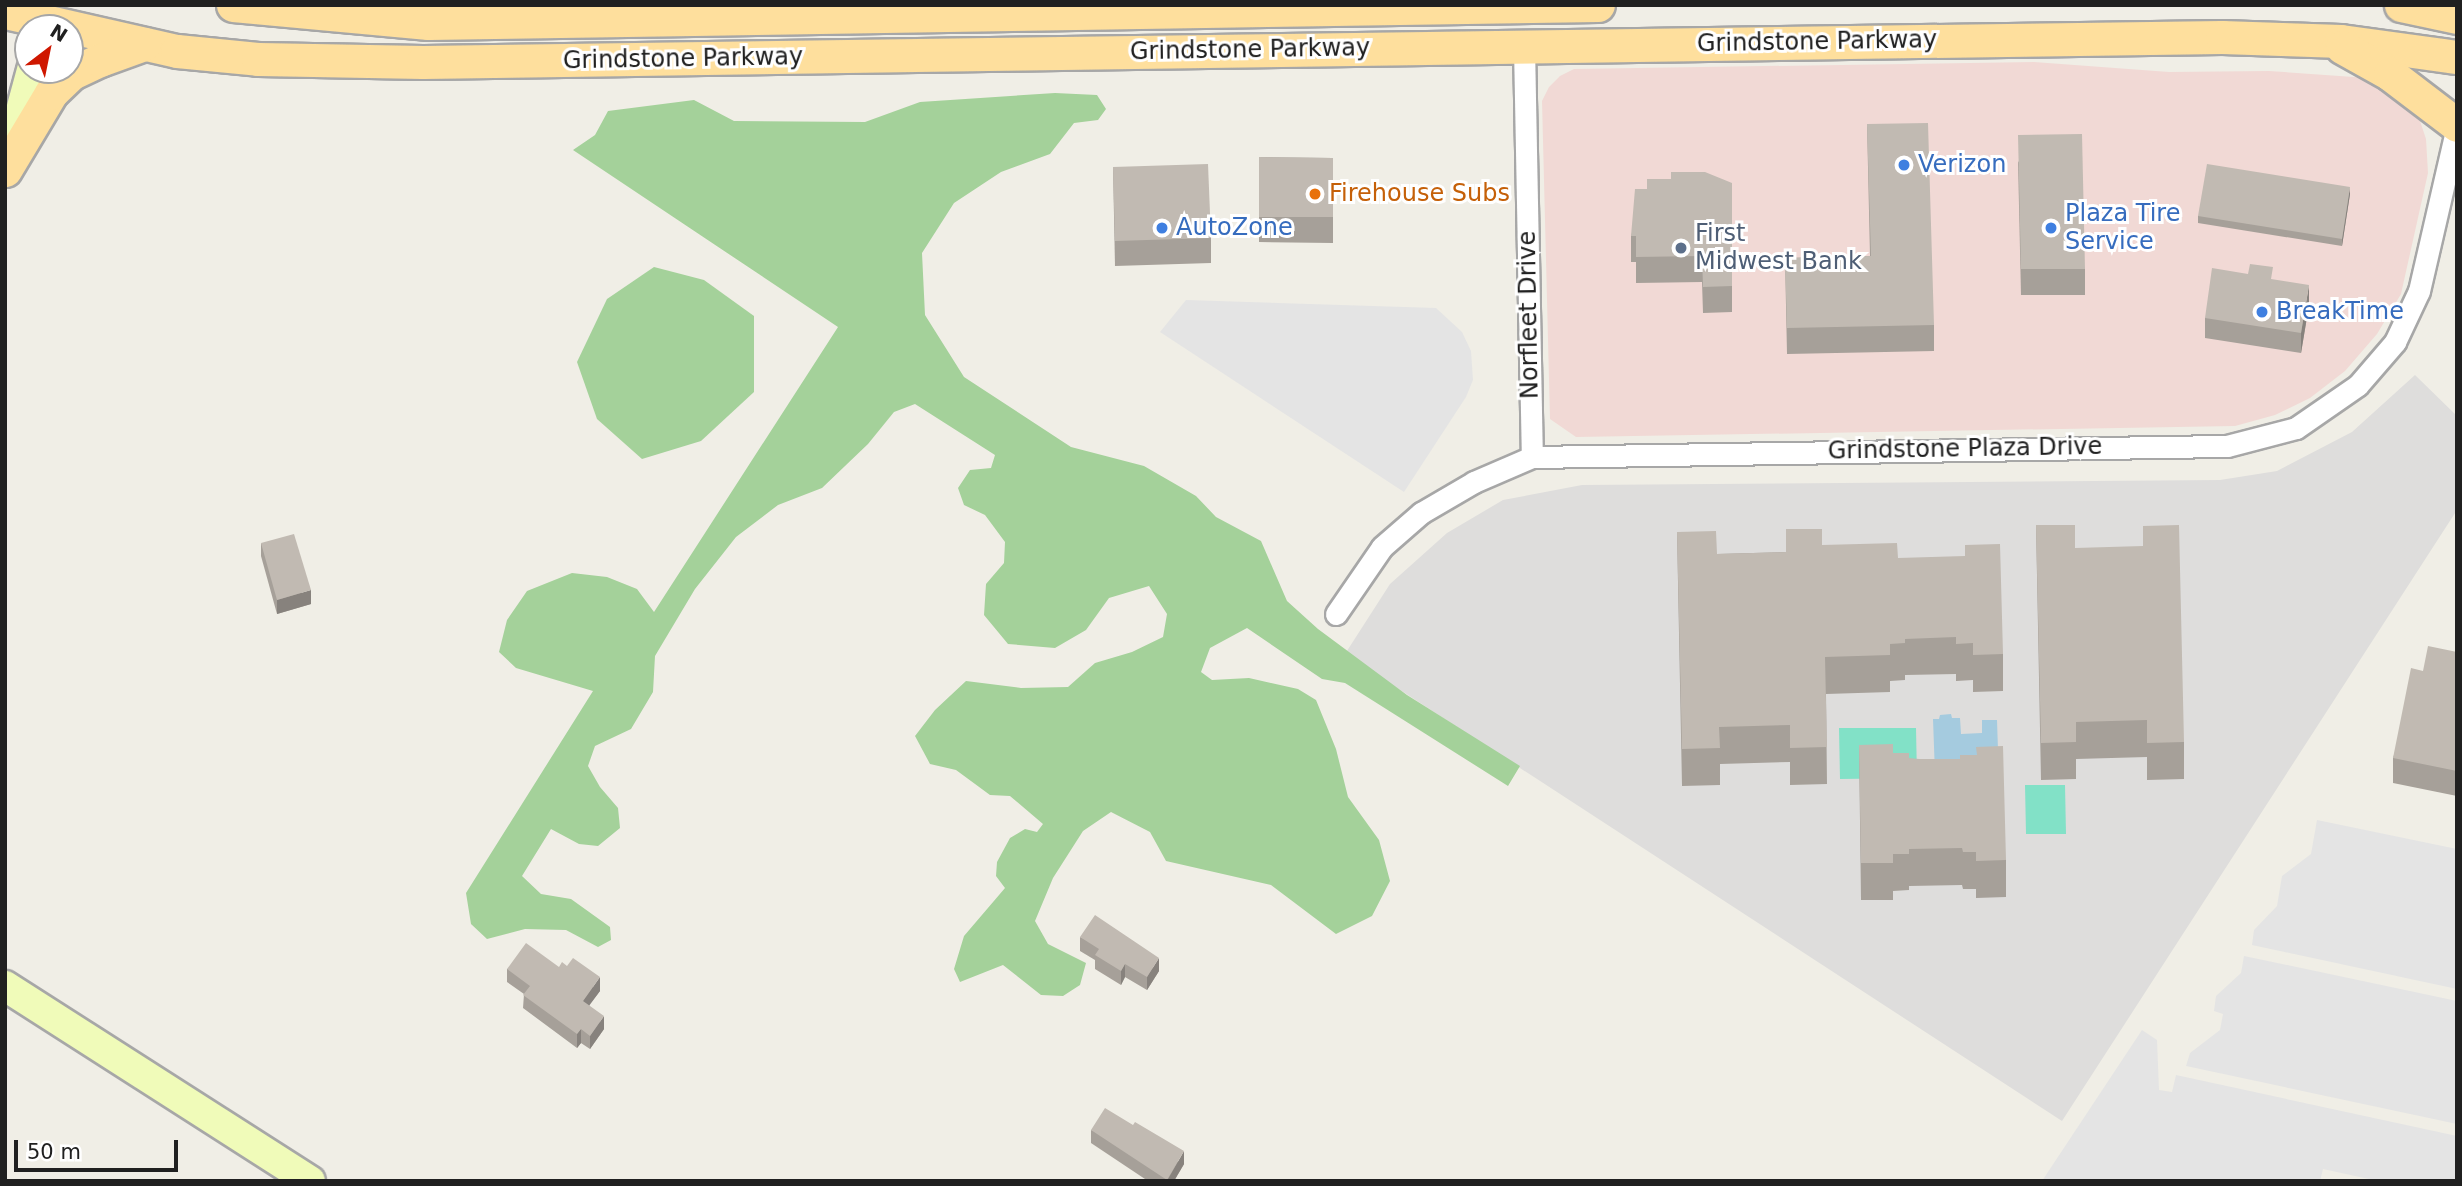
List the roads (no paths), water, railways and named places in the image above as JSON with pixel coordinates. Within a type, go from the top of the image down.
[{"type":"main road","name":"Grindstone Parkway","points":[[233,5],[428,23],[1598,5]]},
{"type":"main road","points":[[2400,5],[2457,18]]},
{"type":"main road","name":"Grindstone Parkway","points":[[84,28],[144,44],[258,59],[423,62],[2222,37],[2330,40],[2457,57]]},
{"type":"main road","points":[[2330,40],[2389,74],[2456,136]]},
{"type":"main road","points":[[5,168],[51,93],[72,73],[144,44]]},
{"type":"street","name":"Norfleet Drive","points":[[1524,46],[1532,457]]},
{"type":"street","points":[[5,168],[28,84]]},
{"type":"street","name":"Grindstone Plaza Drive","points":[[1336,614],[1382,547],[1421,513],[1474,482],[1532,457],[2227,446],[2296,428],[2358,385],[2395,342],[2419,291],[2456,136]]},
{"type":"street","points":[[5,986],[310,1181]]},
{"type":"water","points":[[1951,714],[1952,718],[1960,718],[1961,734],[1982,733],[1982,720],[1997,720],[1998,750],[1935,774],[1933,719]]},
{"type":"place","name":"Verizon","points":[[1904,165]]},
{"type":"place","name":"Firehouse Subs","points":[[1315,194]]},
{"type":"place","name":"AutoZone","points":[[1162,228]]},
{"type":"place","name":"Plaza Tire Service","points":[[2051,228]]},
{"type":"place","name":"First Midwest Bank","points":[[1681,248]]},
{"type":"place","name":"BreakTime","points":[[2262,312]]}]
